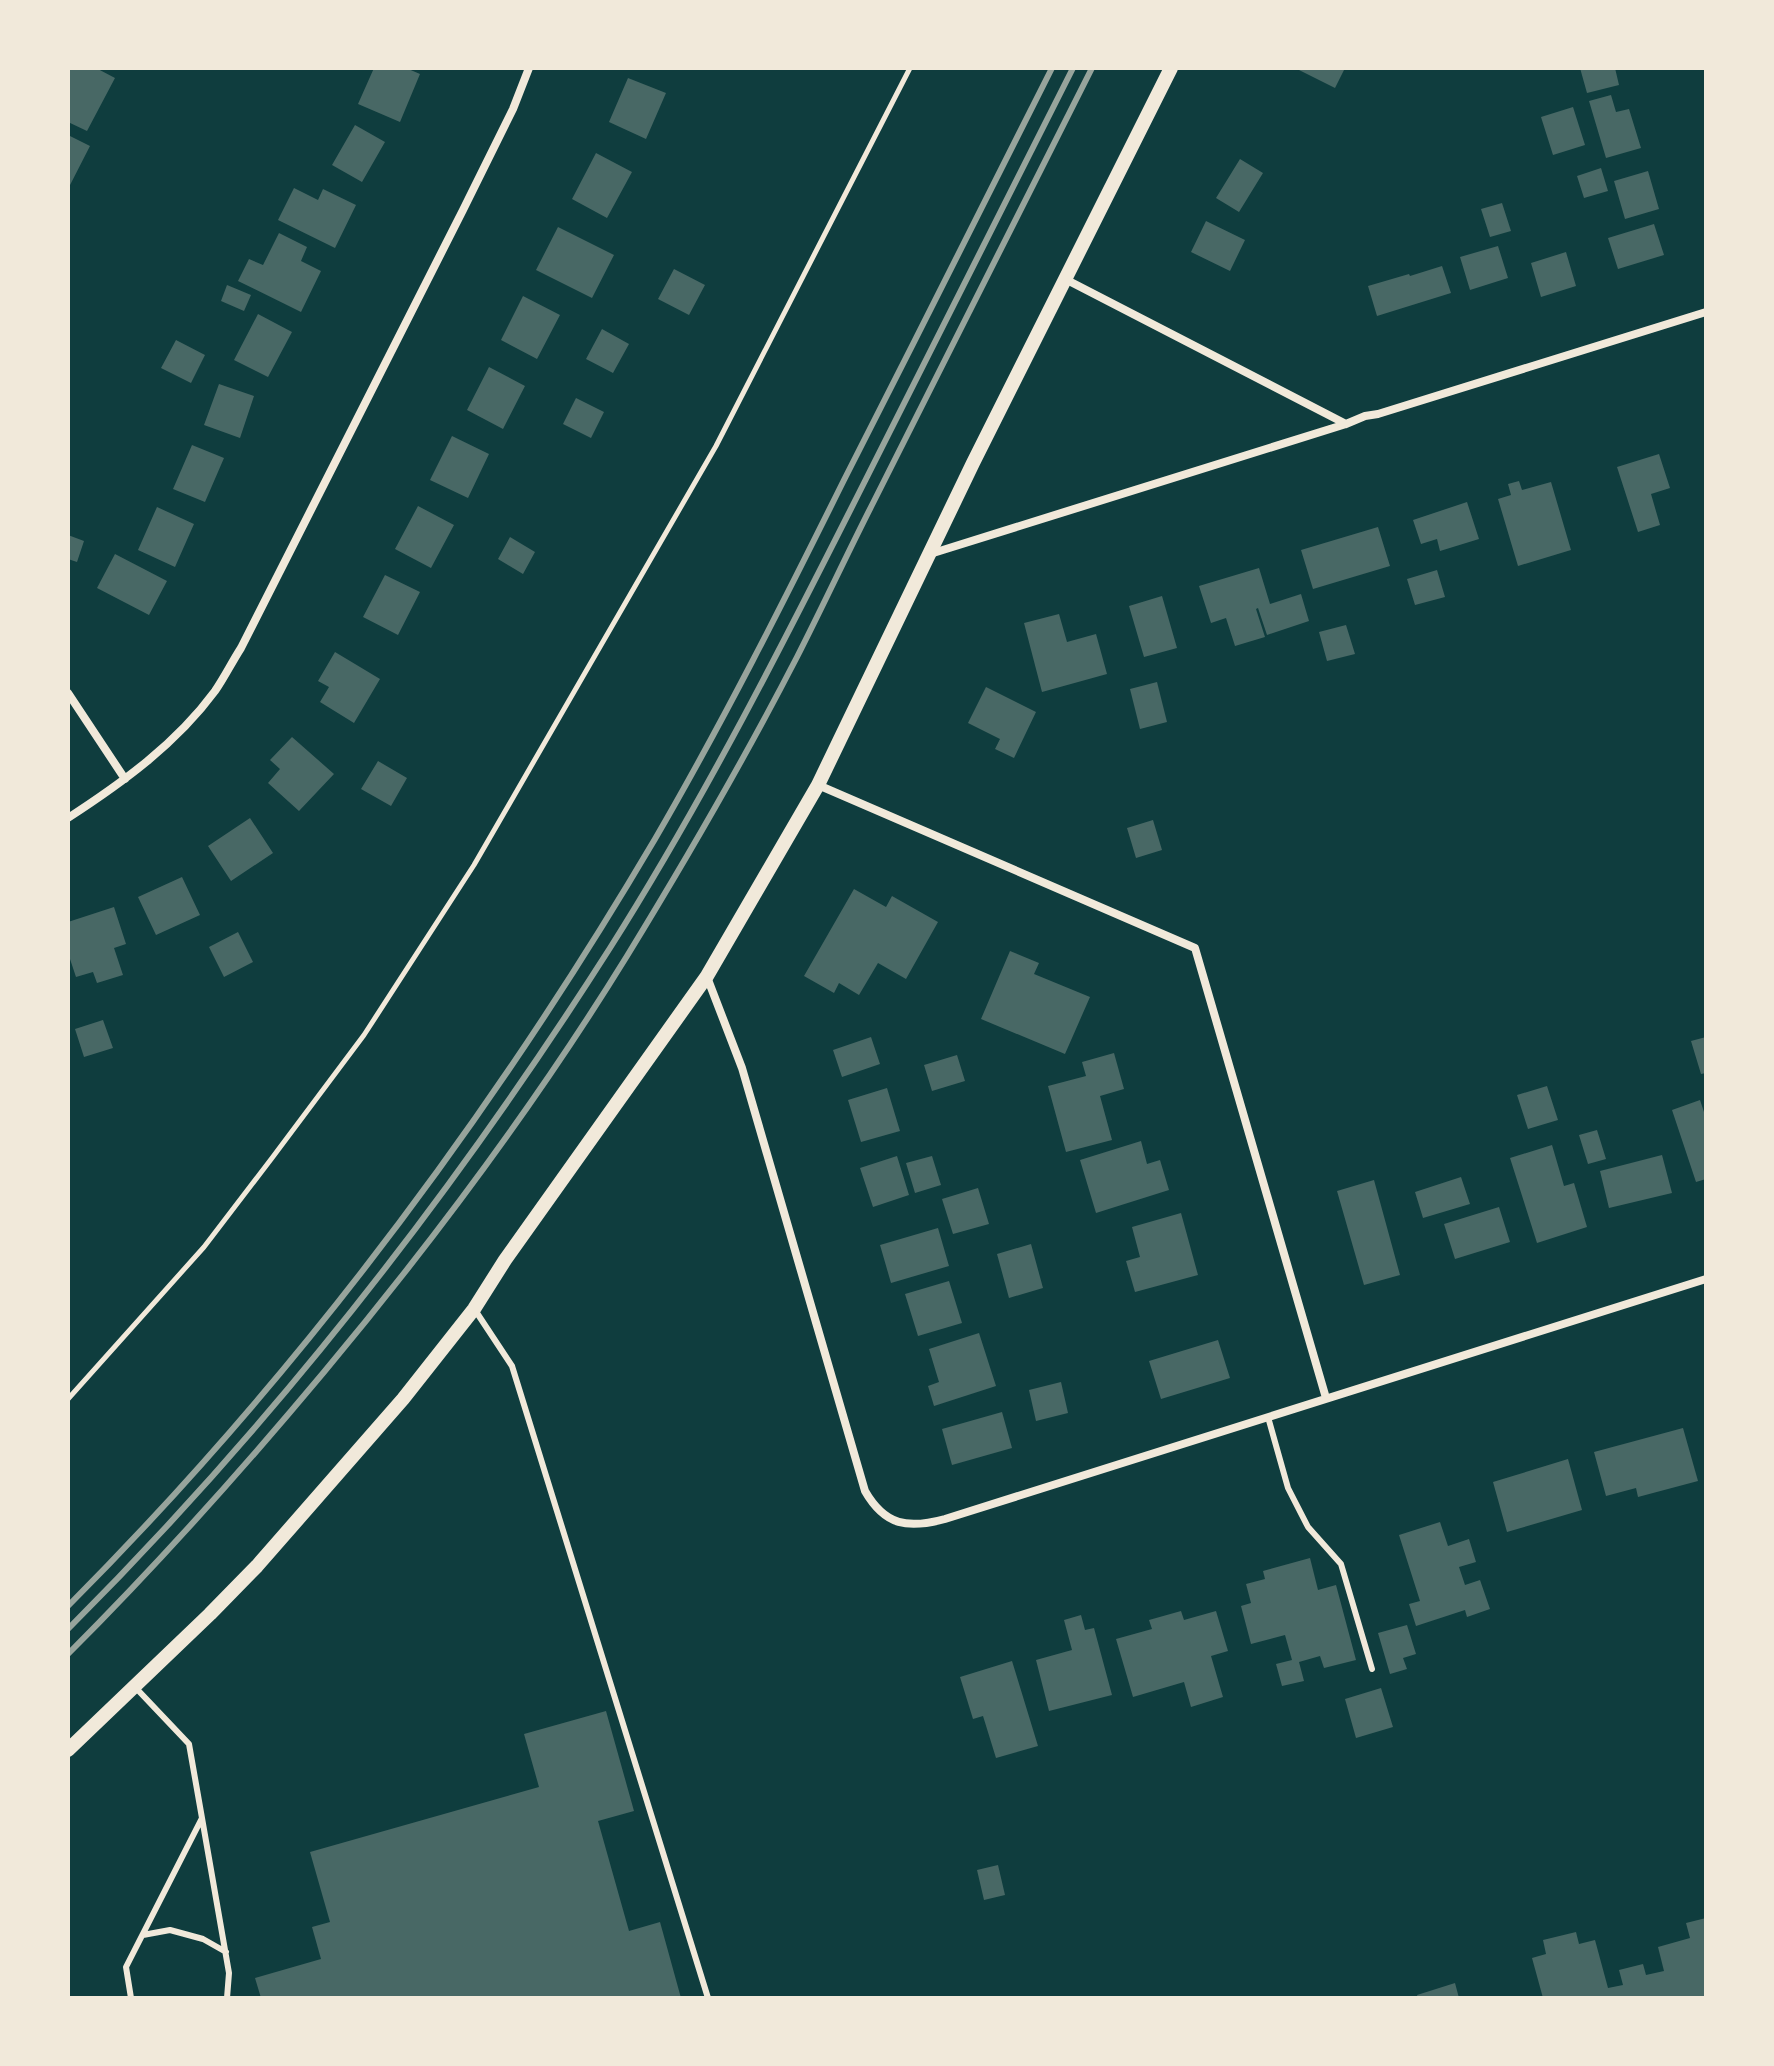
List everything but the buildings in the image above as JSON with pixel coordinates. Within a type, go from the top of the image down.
[{"type":"street","points":[[68,818],[125,779],[182,731],[215,691],[241,648],[463,210],[513,109],[529,68]]},
{"type":"street","points":[[68,1750],[257,1566],[403,1399],[474,1309],[505,1260],[707,976],[818,785],[1064,278],[1171,68]]},
{"type":"street","points":[[1064,278],[1346,424]]},
{"type":"street","points":[[930,554],[1706,312]]},
{"type":"street","points":[[68,693],[125,779]]},
{"type":"street","points":[[818,785],[1195,948],[1326,1398]]},
{"type":"street","points":[[707,976],[742,1068],[865,1491],[872,1504],[894,1522],[912,1524],[945,1519],[1706,1279]]},
{"type":"lane","points":[[474,1309],[512,1366],[708,1998]]},
{"type":"lane","points":[[1268,1417],[1288,1488],[1308,1527],[1341,1564],[1372,1669]]},
{"type":"lane","points":[[134,1686],[189,1744],[226,1952],[229,1973],[227,1998]]},
{"type":"lane","points":[[131,1998],[126,1967],[202,1818]]},
{"type":"lane","points":[[142,1935],[170,1930],[203,1939],[226,1952]]},
{"type":"path","points":[[68,1399],[204,1247],[272,1158],[364,1035],[474,865],[716,446],[910,68]]},
{"type":"railway","points":[[68,1606],[233,1429],[386,1241],[526,1044],[592,942],[655,839],[752,661],[1052,68]]},
{"type":"railway","points":[[68,1629],[217,1471],[357,1304],[488,1129],[610,948],[679,834],[775,658],[1073,68]]},
{"type":"railway","points":[[68,1654],[199,1516],[365,1322],[483,1169],[593,1010],[693,845],[777,695],[1092,68]]}]
